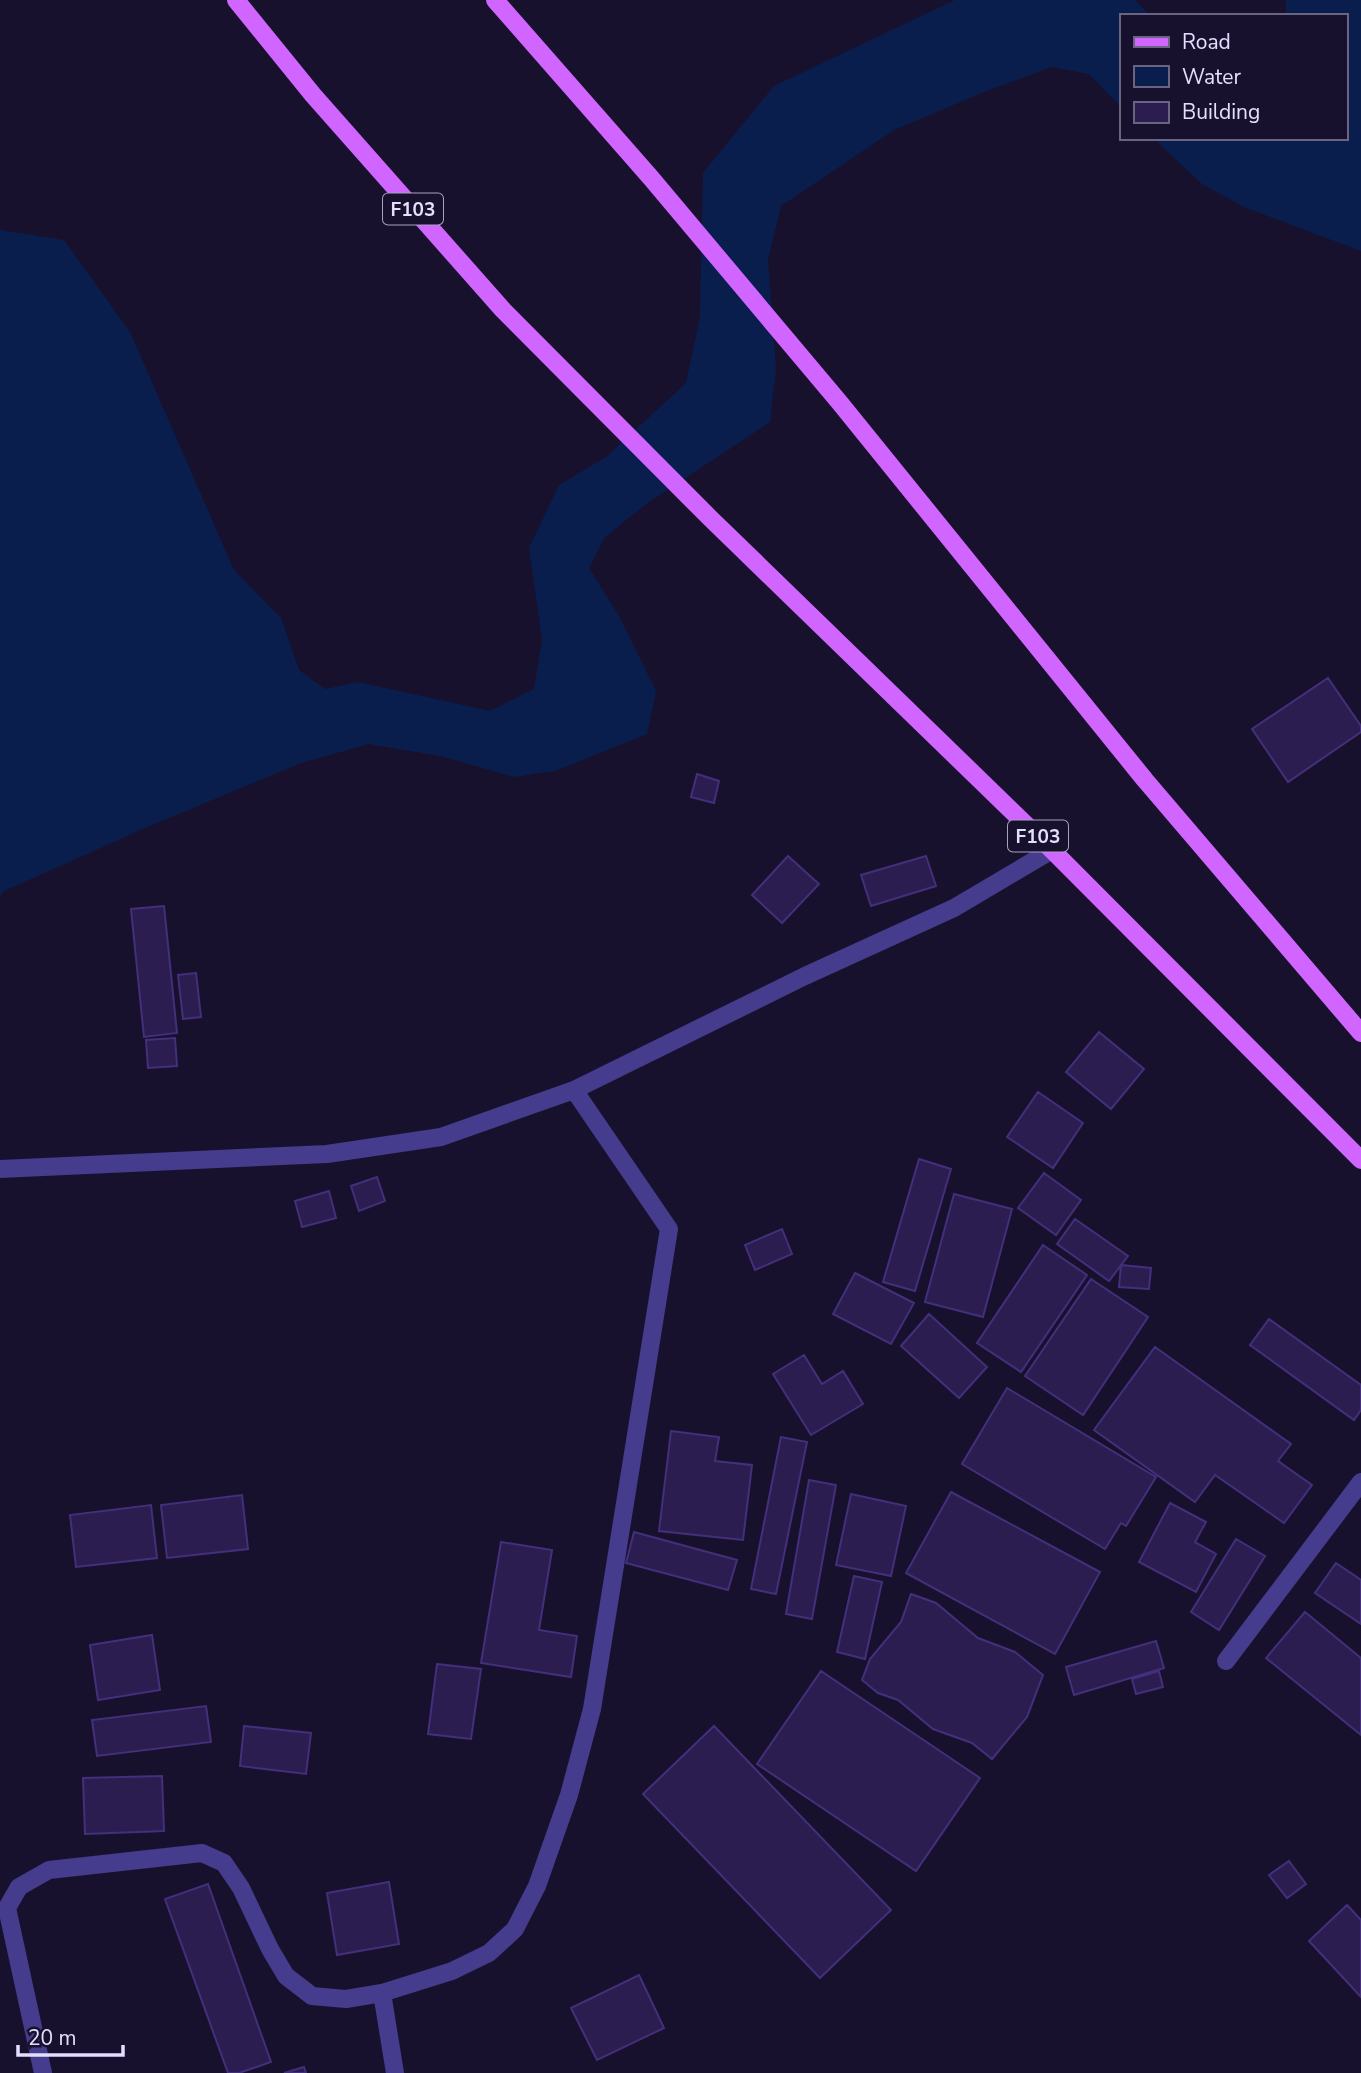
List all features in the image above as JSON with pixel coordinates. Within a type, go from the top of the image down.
[{"type":"main road","name":"F103","points":[[236,0],[313,95],[503,310],[709,517],[1052,850],[1361,1160]]},
{"type":"main road","points":[[495,0],[651,178],[840,402],[1145,780],[1361,1033]]},
{"type":"street","points":[[0,1169],[339,1152],[441,1137],[575,1090],[805,976],[954,908],[1052,850]]},
{"type":"street","points":[[43,2073],[7,1908],[19,1887],[49,1870],[202,1853],[224,1863],[241,1888],[286,1976],[312,1996],[346,1999],[382,1993],[464,1965],[489,1953],[516,1930],[537,1886],[569,1795],[592,1709],[669,1229],[575,1090]]},
{"type":"street","points":[[1226,1661],[1361,1482]]},
{"type":"street","points":[[382,1993],[395,2073]]},
{"type":"water","points":[[955,0],[1135,0],[1148,14],[1120,14],[1120,106],[1089,74],[1052,67],[894,130],[781,206],[768,260],[776,369],[770,422],[646,504],[604,538],[589,568],[619,616],[656,691],[647,734],[555,771],[514,777],[440,756],[369,744],[301,763],[145,828],[4,891],[0,896],[0,230],[64,240],[130,332],[234,570],[281,618],[299,670],[325,689],[358,682],[490,711],[534,689],[542,640],[529,548],[559,485],[606,457],[686,383],[700,317],[703,173],[774,86]]},
{"type":"water","points":[[1286,0],[1361,0],[1361,251],[1244,207],[1202,184],[1155,140],[1347,140],[1347,14],[1286,14]]},
{"type":"building","points":[[1328,678],[1361,726],[1361,732],[1288,782],[1252,729]]},
{"type":"building","points":[[697,774],[719,781],[714,803],[691,797]]},
{"type":"building","points":[[788,856],[819,884],[782,923],[752,895]]},
{"type":"building","points":[[926,856],[936,886],[871,906],[861,875]]},
{"type":"building","points":[[164,906],[177,1033],[144,1037],[131,909]]},
{"type":"building","points":[[196,973],[201,1017],[183,1019],[178,975]]},
{"type":"building","points":[[1099,1032],[1144,1069],[1111,1109],[1066,1072]]},
{"type":"building","points":[[175,1038],[177,1066],[148,1068],[146,1040]]},
{"type":"building","points":[[1038,1092],[1083,1123],[1053,1168],[1007,1137]]},
{"type":"building","points":[[919,1159],[951,1169],[915,1291],[883,1282]]},
{"type":"building","points":[[1044,1173],[1081,1200],[1056,1235],[1018,1208]]},
{"type":"building","points":[[377,1177],[385,1201],[359,1211],[351,1186]]},
{"type":"building","points":[[329,1191],[336,1218],[302,1227],[295,1201]]},
{"type":"building","points":[[954,1194],[1012,1209],[983,1317],[925,1302]]},
{"type":"building","points":[[1075,1219],[1128,1256],[1109,1281],[1057,1244]]},
{"type":"building","points":[[782,1229],[792,1254],[755,1270],[745,1245]]},
{"type":"building","points":[[1043,1245],[1087,1275],[1021,1372],[977,1343]]},
{"type":"building","points":[[1121,1265],[1151,1268],[1149,1289],[1119,1287]]},
{"type":"building","points":[[855,1273],[914,1303],[891,1344],[833,1314]]},
{"type":"building","points":[[1091,1279],[1148,1317],[1083,1415],[1025,1376]]},
{"type":"building","points":[[929,1314],[987,1367],[959,1398],[901,1346]]},
{"type":"building","points":[[1269,1319],[1361,1385],[1361,1410],[1354,1420],[1250,1345]]},
{"type":"building","points":[[1155,1347],[1291,1444],[1278,1461],[1312,1485],[1284,1523],[1215,1475],[1195,1502],[1094,1430]]},
{"type":"building","points":[[804,1355],[822,1384],[843,1371],[863,1404],[811,1435],[773,1374]]},
{"type":"building","points":[[1007,1388],[1156,1477],[1126,1526],[1121,1523],[1105,1549],[962,1464]]},
{"type":"building","points":[[671,1431],[719,1437],[715,1461],[752,1465],[743,1540],[659,1531]]},
{"type":"building","points":[[781,1437],[807,1442],[776,1594],[751,1589]]},
{"type":"building","points":[[809,1480],[836,1485],[812,1619],[786,1614]]},
{"type":"building","points":[[951,1492],[1100,1572],[1055,1654],[906,1573]]},
{"type":"building","points":[[851,1494],[906,1506],[891,1576],[836,1565]]},
{"type":"building","points":[[242,1495],[248,1549],[167,1558],[161,1505]]},
{"type":"building","points":[[1170,1503],[1206,1522],[1195,1542],[1216,1554],[1196,1592],[1139,1562]]},
{"type":"building","points":[[151,1505],[157,1558],[76,1567],[70,1515]]},
{"type":"building","points":[[634,1532],[737,1560],[728,1590],[626,1563]]},
{"type":"building","points":[[1236,1539],[1265,1556],[1219,1630],[1191,1612]]},
{"type":"building","points":[[501,1542],[552,1550],[539,1630],[577,1636],[571,1677],[481,1663]]},
{"type":"building","points":[[1336,1563],[1361,1580],[1361,1624],[1315,1593]]},
{"type":"building","points":[[854,1576],[882,1582],[865,1659],[837,1652]]},
{"type":"building","points":[[911,1594],[936,1603],[978,1638],[1015,1652],[1043,1675],[1027,1717],[992,1759],[972,1743],[933,1729],[898,1700],[878,1693],[862,1680],[870,1659],[901,1622]]},
{"type":"building","points":[[1305,1612],[1361,1658],[1361,1735],[1266,1658]]},
{"type":"building","points":[[152,1635],[160,1690],[98,1700],[90,1645]]},
{"type":"building","points":[[1156,1641],[1164,1668],[1074,1695],[1066,1667]]},
{"type":"building","points":[[437,1664],[481,1669],[471,1739],[428,1734]]},
{"type":"building","points":[[821,1671],[980,1778],[916,1871],[757,1764]]},
{"type":"building","points":[[1159,1671],[1163,1687],[1136,1694],[1132,1679]]},
{"type":"building","points":[[206,1706],[211,1742],[97,1756],[92,1720]]},
{"type":"building","points":[[244,1726],[311,1733],[306,1774],[240,1766]]},
{"type":"building","points":[[714,1726],[891,1910],[820,1978],[643,1794]]},
{"type":"building","points":[[162,1776],[164,1831],[85,1834],[83,1778]]},
{"type":"building","points":[[1289,1861],[1306,1884],[1287,1898],[1269,1875]]},
{"type":"building","points":[[389,1882],[399,1944],[337,1955],[327,1893]]},
{"type":"building","points":[[208,1884],[271,2062],[239,2073],[228,2073],[165,1899]]},
{"type":"building","points":[[1347,1905],[1361,1920],[1361,1997],[1309,1941]]},
{"type":"building","points":[[639,1975],[664,2028],[597,2060],[571,2008]]},
{"type":"building","points":[[304,2067],[306,2073],[284,2073]]}]
